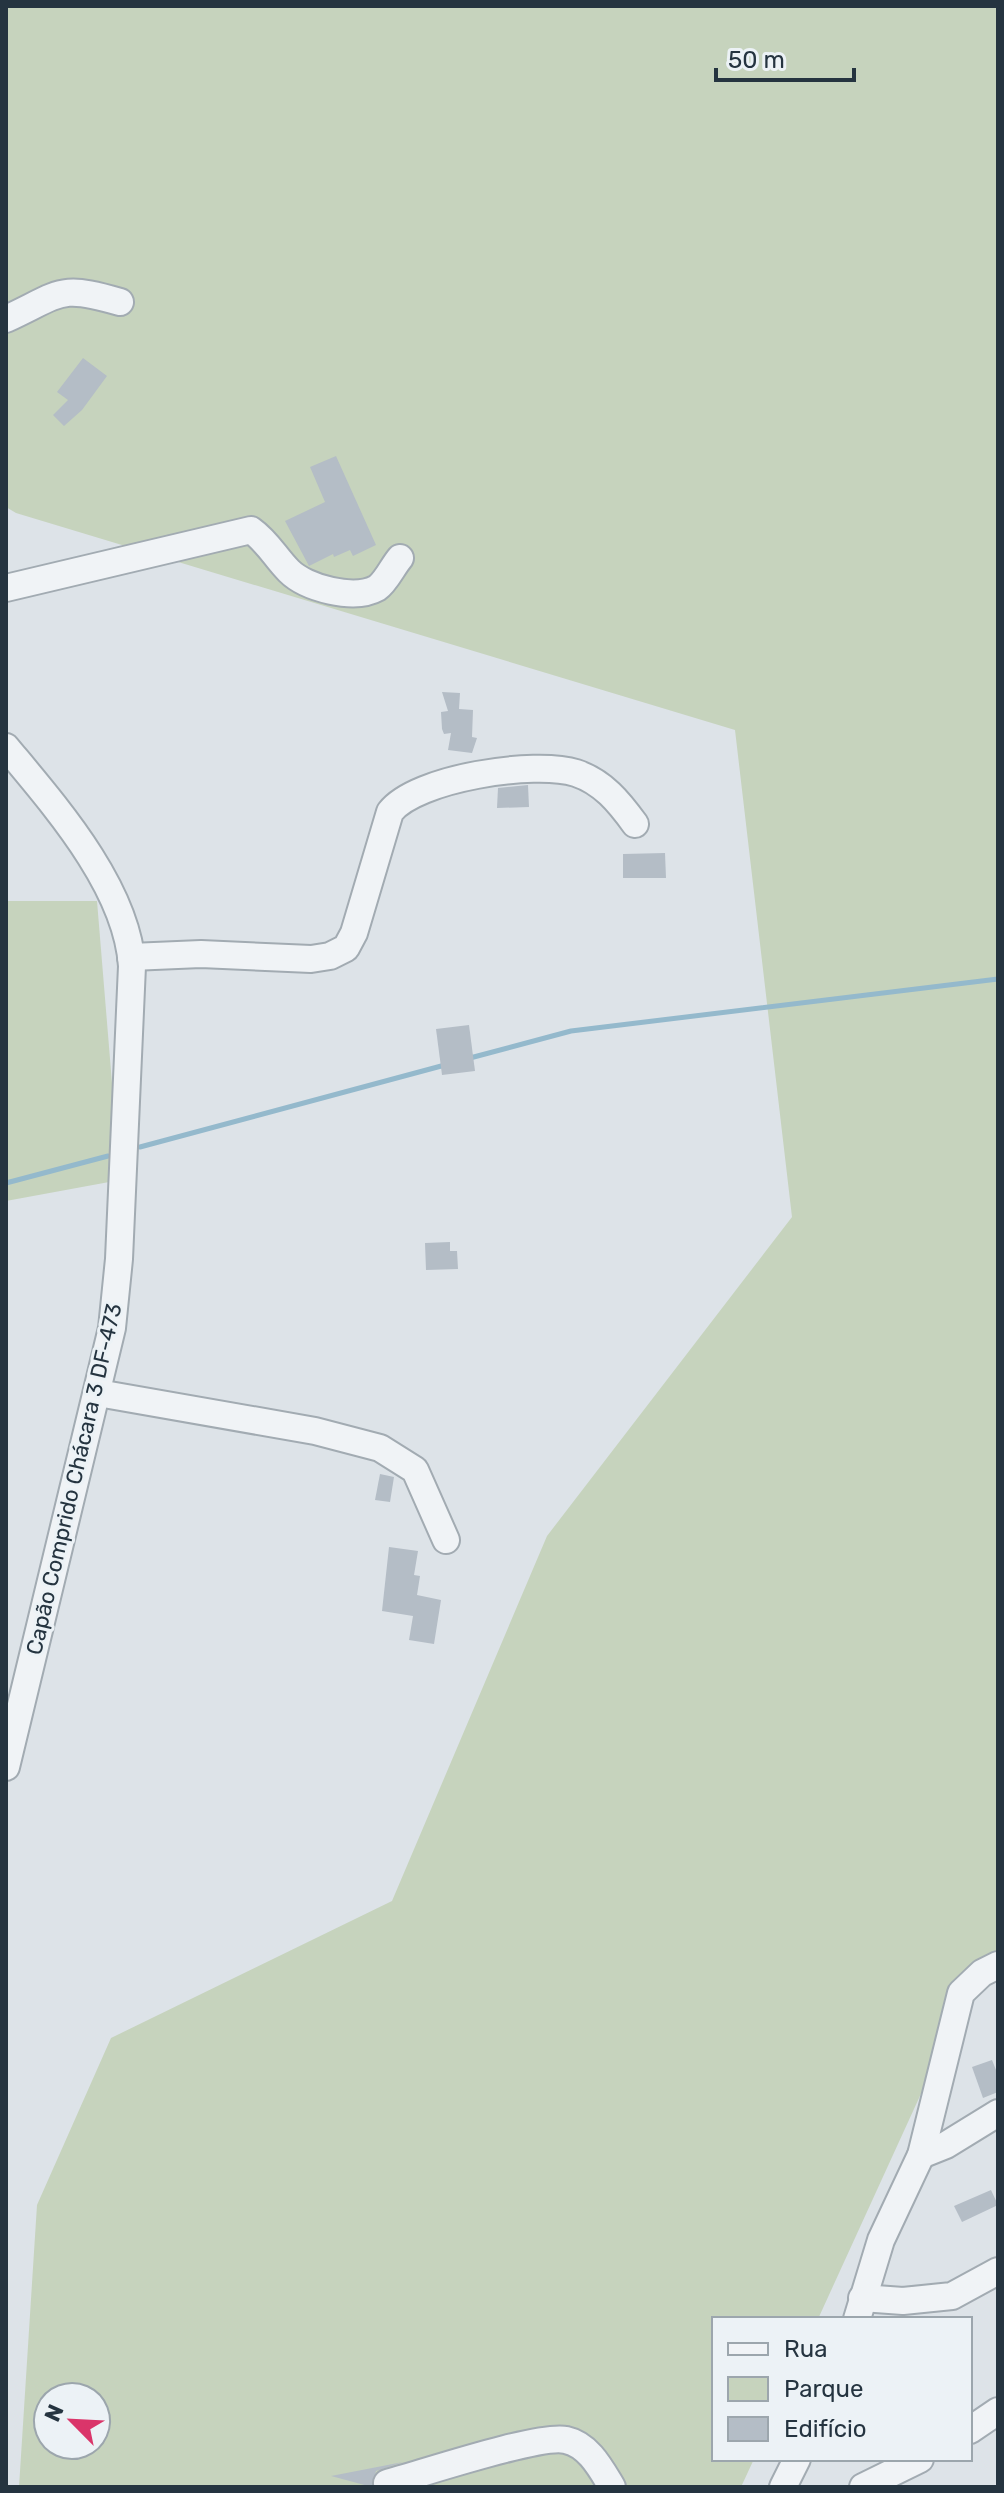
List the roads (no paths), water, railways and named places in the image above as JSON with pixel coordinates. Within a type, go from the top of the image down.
[{"type":"street","points":[[6,319],[61,292],[78,290],[120,302]]},
{"type":"street","points":[[6,588],[251,530],[266,540],[289,571],[311,588],[361,592],[378,587],[400,558]]},
{"type":"street","name":"Capão Comprido Chácara 3 DF-473","points":[[6,747],[101,874],[123,921],[131,957],[119,1259],[112,1328],[6,1767]]},
{"type":"street","points":[[131,957],[201,954],[311,959],[330,956],[346,948],[354,933],[390,812],[398,801],[412,793],[477,776],[545,766],[595,781],[616,799],[635,824]]},
{"type":"street","points":[[98,1393],[315,1431],[380,1448],[415,1470],[446,1540]]},
{"type":"street","points":[[998,1965],[982,1973],[961,1993],[921,2155],[894,2209],[860,2308],[952,2296],[998,2271]]},
{"type":"street","points":[[921,2155],[946,2145],[998,2113]]},
{"type":"street","points":[[972,2429],[998,2411]]},
{"type":"street","points":[[387,2483],[533,2442],[565,2439],[594,2458],[612,2487]]},
{"type":"street","points":[[783,2487],[796,2461]]},
{"type":"street","points":[[863,2487],[916,2461]]},
{"type":"waterway","points":[[470,1058],[571,1031],[998,979]]},
{"type":"waterway","points":[[140,1147],[445,1065]]},
{"type":"waterway","points":[[6,1183],[108,1156]]}]
